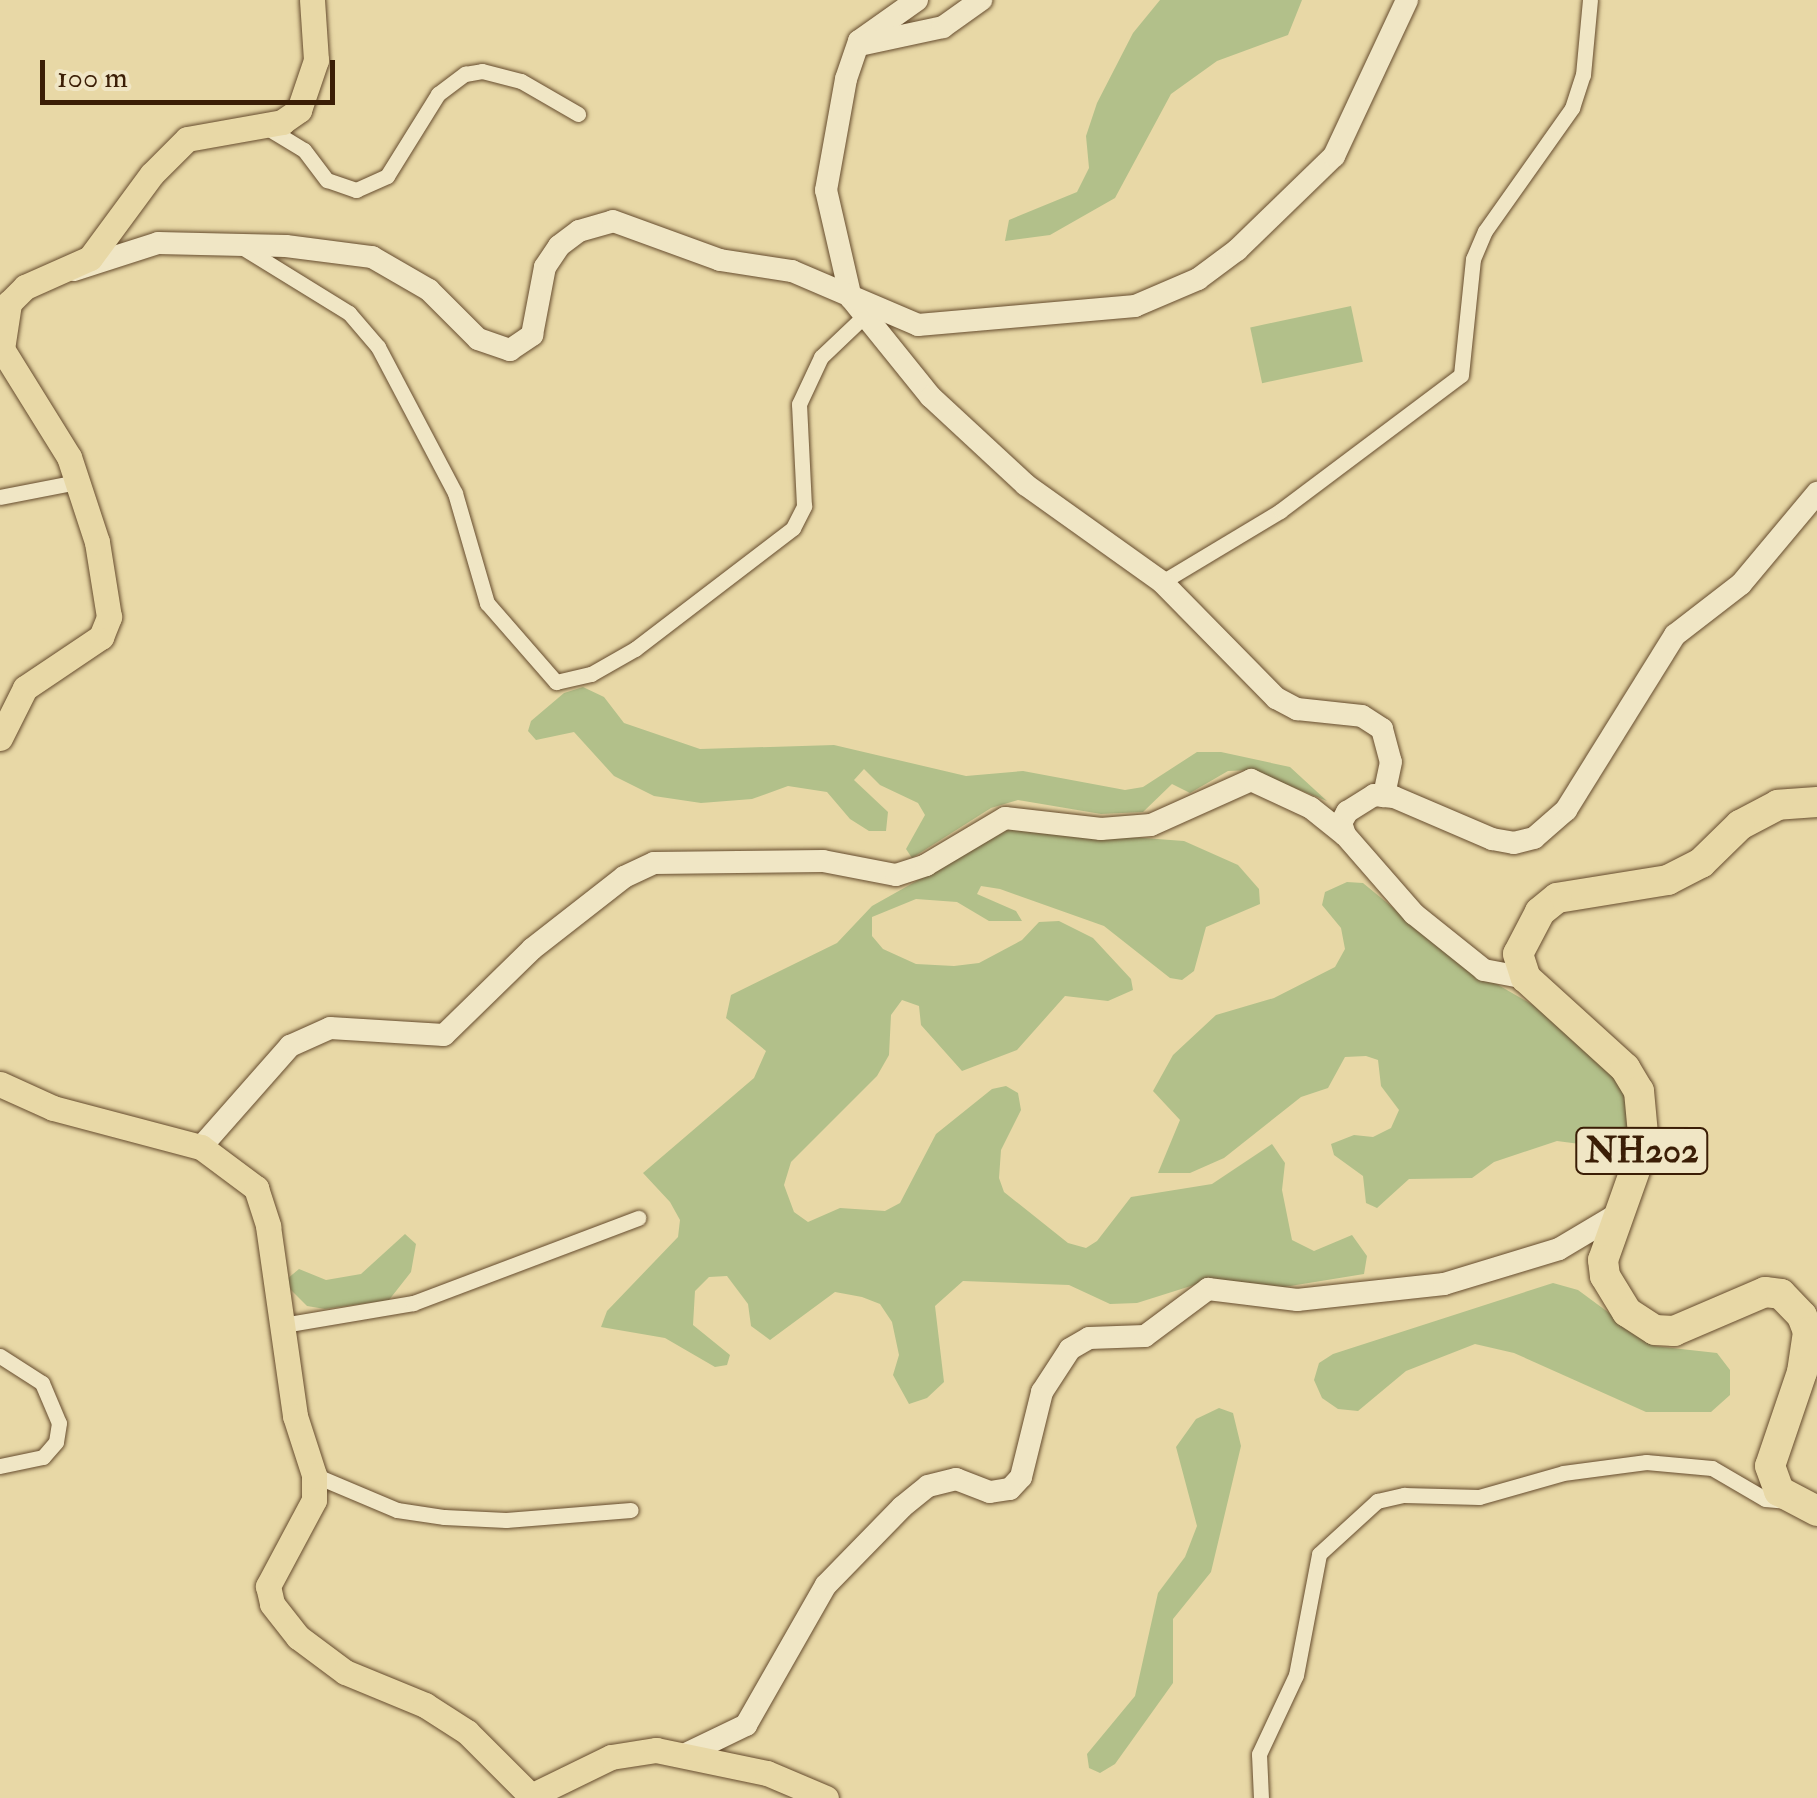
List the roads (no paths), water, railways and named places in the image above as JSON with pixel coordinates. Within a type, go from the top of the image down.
[{"type":"highway","points":[[1526,978],[1518,954],[1526,934],[1557,898],[1668,880],[1701,863],[1740,824],[1778,805],[1817,802]]},
{"type":"highway","name":"NH202","points":[[1526,978],[1625,1068],[1639,1090],[1644,1145],[1603,1260],[1604,1276],[1638,1322],[1655,1330],[1693,1327],[1765,1292],[1780,1294],[1802,1316],[1808,1332],[1802,1372],[1770,1466],[1804,1506]]},
{"type":"main road","points":[[0,738],[26,688],[101,637],[109,617],[98,542],[77,482],[56,434],[2,349],[9,303],[25,287],[71,270],[104,243],[152,174],[187,138],[282,122],[309,92],[316,60],[312,0]]},
{"type":"main road","points":[[0,1084],[53,1108],[201,1147],[256,1188],[283,1325],[295,1416],[314,1475],[314,1500],[268,1586],[283,1621],[320,1655],[467,1732],[531,1796],[611,1757],[686,1754],[767,1772],[826,1798]]},
{"type":"street","points":[[917,0],[856,46],[826,179],[858,307],[932,397],[1026,485],[1162,582],[1276,698],[1297,709],[1362,716],[1382,730],[1391,762],[1384,796]]},
{"type":"street","points":[[856,46],[943,26],[981,0]]},
{"type":"street","points":[[71,270],[146,244],[238,244],[384,261],[429,290],[478,340],[510,350],[532,335],[546,267],[559,246],[598,223],[630,225],[720,260],[792,271],[858,307],[896,320],[938,324],[1134,306],[1198,279],[1237,250],[1334,156],[1407,0]]},
{"type":"street","points":[[1162,582],[1280,510],[1460,375],[1473,259],[1485,231],[1572,108],[1583,75],[1590,0]]},
{"type":"street","points":[[263,126],[304,150],[326,180],[356,190],[387,176],[438,94],[465,74],[499,73],[578,114]]},
{"type":"street","points":[[238,244],[349,313],[378,346],[455,493],[486,604],[556,682],[590,674],[635,649],[793,528],[804,506],[799,404],[822,357],[858,307]]},
{"type":"street","points":[[0,497],[77,482]]},
{"type":"street","points":[[1346,836],[1341,823],[1347,812],[1359,800],[1384,796],[1418,804],[1492,839],[1514,844],[1534,838],[1566,810],[1675,635],[1751,574],[1817,493]]},
{"type":"street","points":[[201,1147],[290,1046],[330,1028],[444,1036],[532,949],[624,876],[654,863],[823,860],[896,875],[926,865],[1005,818],[1101,829],[1151,826],[1251,780],[1310,808],[1346,836],[1454,949],[1484,970],[1526,978]]},
{"type":"street","points":[[686,1754],[746,1725],[826,1585],[902,1507],[928,1486],[956,1479],[990,1492],[1010,1488],[1021,1477],[1042,1392],[1070,1348],[1088,1338],[1145,1336],[1208,1289],[1298,1300],[1444,1284],[1559,1249],[1621,1212]]},
{"type":"street","points":[[283,1325],[413,1304],[638,1218]]},
{"type":"street","points":[[0,1356],[42,1384],[59,1423],[56,1442],[44,1457],[0,1466]]},
{"type":"street","points":[[1260,1798],[1259,1754],[1296,1675],[1320,1554],[1377,1501],[1404,1494],[1479,1496],[1563,1473],[1646,1462],[1712,1468],[1765,1499],[1804,1506]]},
{"type":"street","points":[[314,1475],[396,1510],[444,1517],[506,1520],[631,1510]]}]
